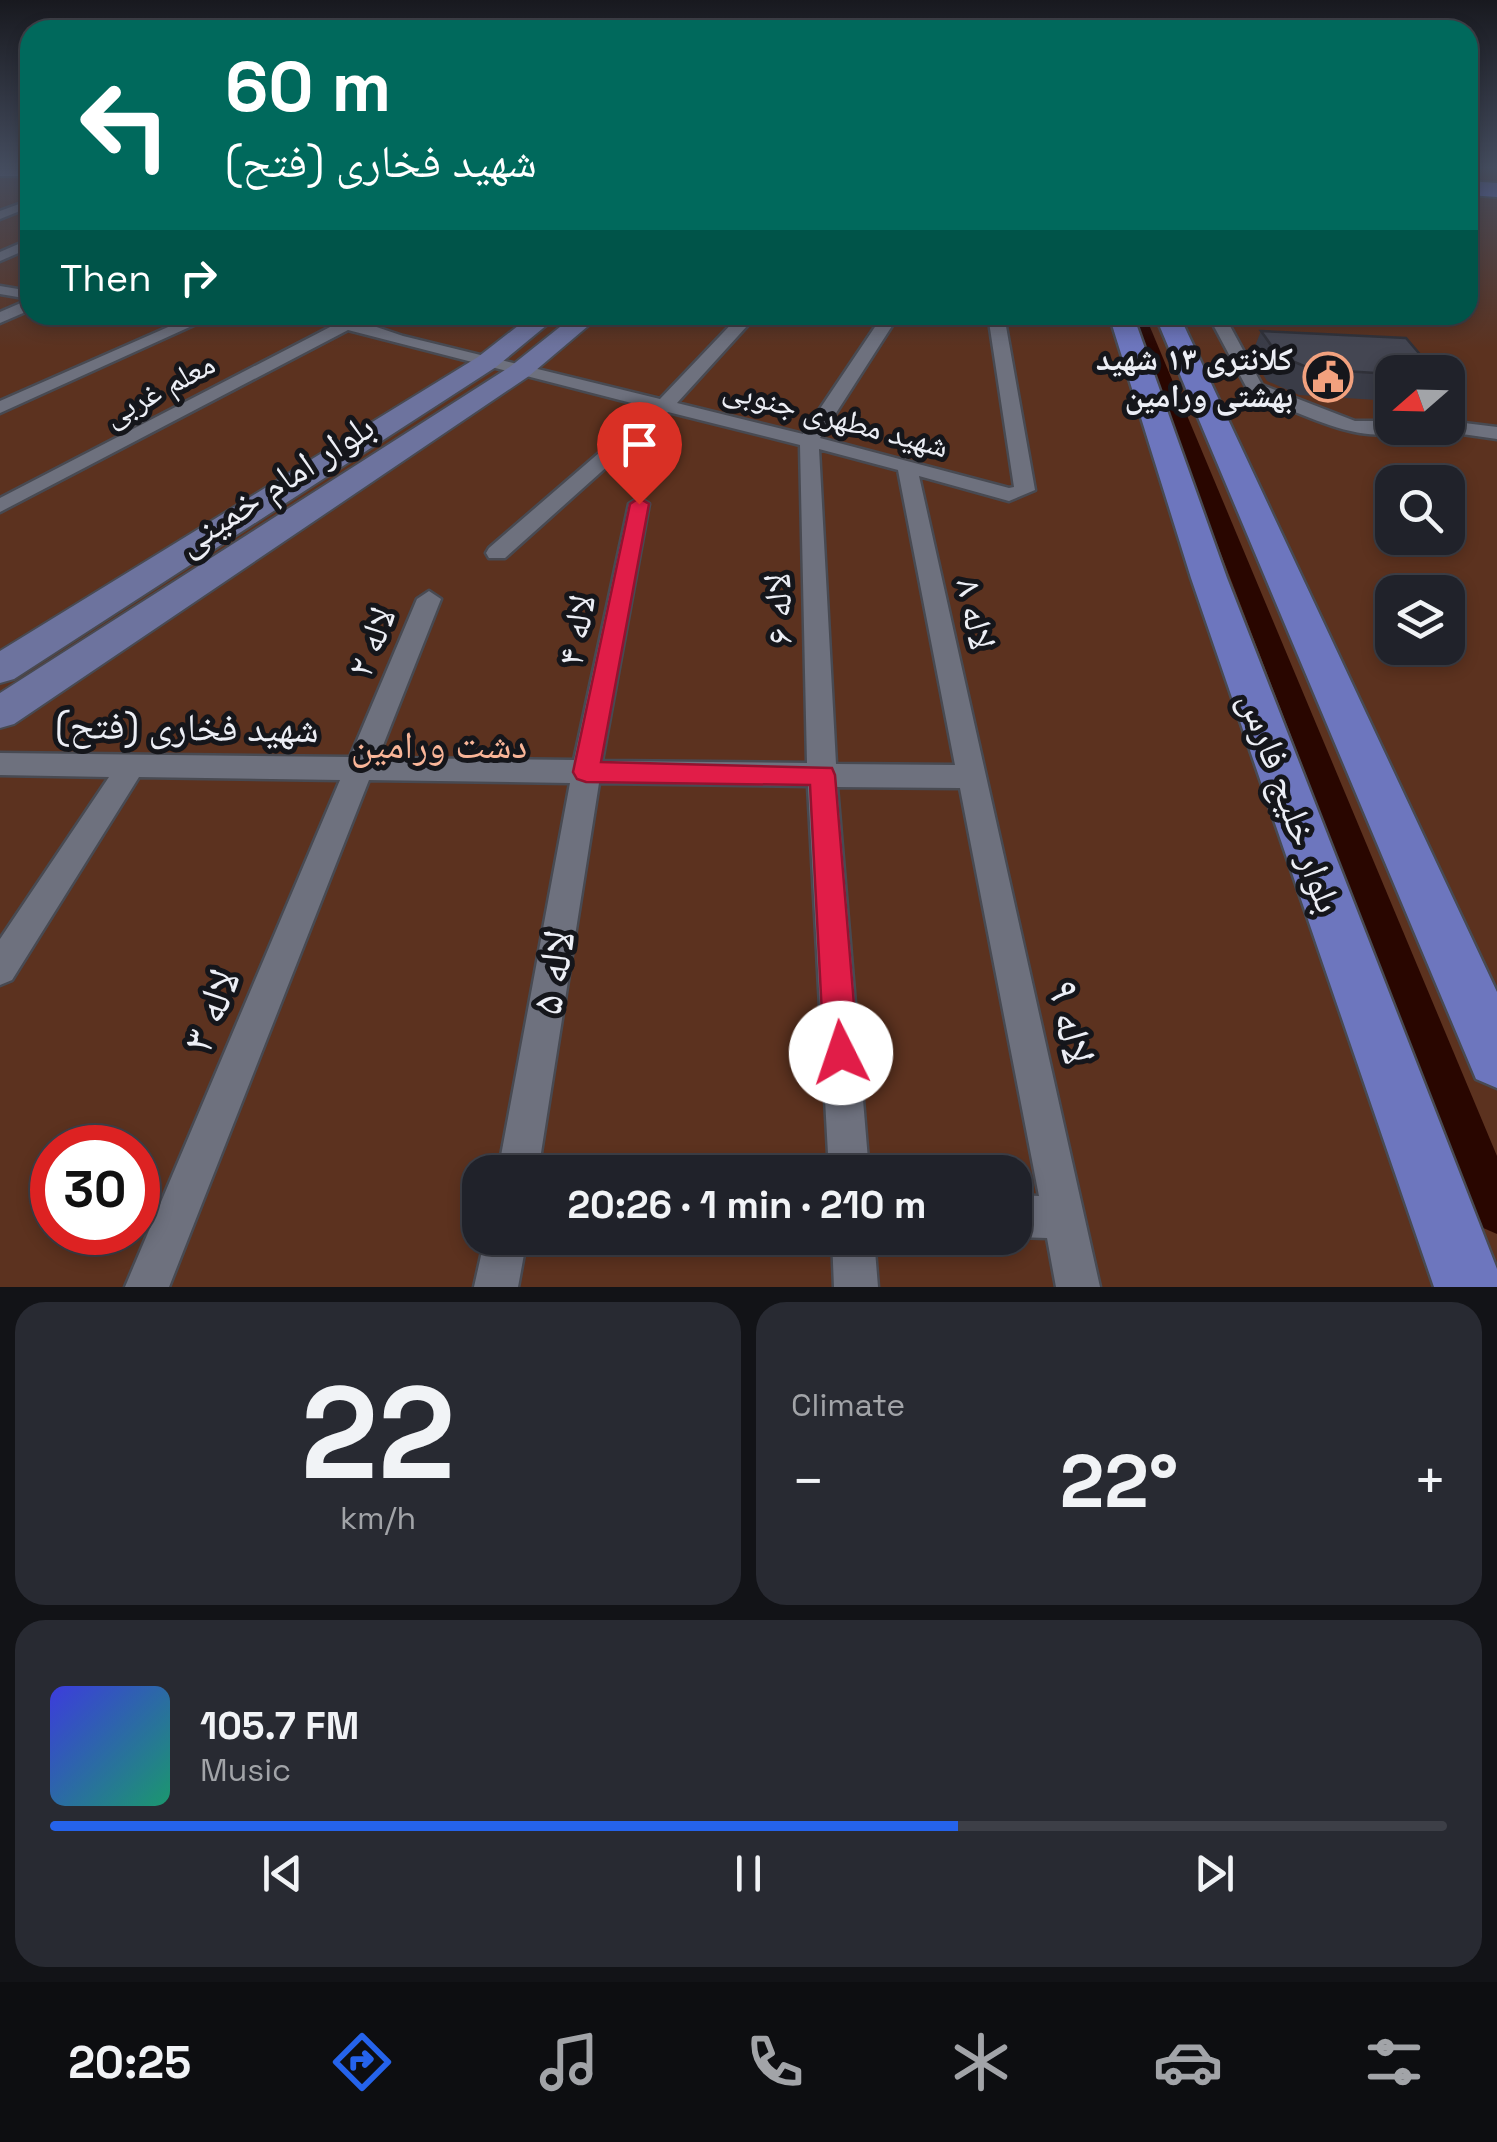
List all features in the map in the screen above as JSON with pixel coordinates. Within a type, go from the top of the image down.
[{"type":"main road","name":"بلوار امام خمینی","points":[[0,669],[486,362],[534,325]]},
{"type":"main road","name":"بلوار امام خمینی","points":[[0,714],[520,371],[576,325]]},
{"type":"main road","name":"بلوار خلیج فارس","points":[[1124,325],[1209,578],[1469,1287]]},
{"type":"main road","name":"بلوار خلیج فارس","points":[[1171,325],[1497,1058]]},
{"type":"street","points":[[0,408],[187,325]]},
{"type":"street","name":"شهید مطهری جنوبی","points":[[345,325],[809,440],[1008,495],[1020,494],[1025,490],[998,325]]},
{"type":"street","name":"معلم غربی","points":[[0,506],[345,325]]},
{"type":"street","points":[[497,553],[666,404],[741,325]]},
{"type":"street","points":[[809,440],[884,325]]},
{"type":"street","points":[[1221,325],[1255,388],[1353,427],[1375,427]]},
{"type":"street","points":[[1465,430],[1497,433]]},
{"type":"street","name":"لاله ۶","points":[[809,440],[822,775],[848,1155]]},
{"type":"street","name":"لاله ۸","points":[[907,466],[972,777]]},
{"type":"street","name":"لاله ۴","points":[[586,772],[639,504]]},
{"type":"street","name":"لاله ۲","points":[[360,769],[429,599]]},
{"type":"street","name":"شهید فخاری (فتح)","points":[[0,764],[972,777]]},
{"type":"street","points":[[0,969],[132,766]]},
{"type":"street","name":"لاله ۳","points":[[147,1287],[360,769]]},
{"type":"street","name":"لاله ۵","points":[[521,1155],[586,772]]},
{"type":"street","name":"لاله ۹","points":[[972,777],[1078,1287]]},
{"type":"street","points":[[1032,1217],[1064,1218]]},
{"type":"street","points":[[496,1287],[503,1255]]},
{"type":"street","points":[[854,1255],[856,1287]]},
{"type":"green space","name":"دشت ورامین","points":[[0,229],[20,229],[20,325],[1478,325],[1478,229],[1497,229],[1497,1287],[0,1287]]},
{"type":"building","points":[[1261,331],[1406,338],[1420,355],[1375,355],[1375,373],[1311,369],[1278,355]]},
{"type":"waterway","points":[[1141,325],[1497,1211]]},
{"type":"place","name":"کلانتری ۱۳ شهید بهشتی ورامین","points":[[1328,377]]},
{"type":"route","points":[[639,504],[586,772],[822,775],[841,1053]]}]
